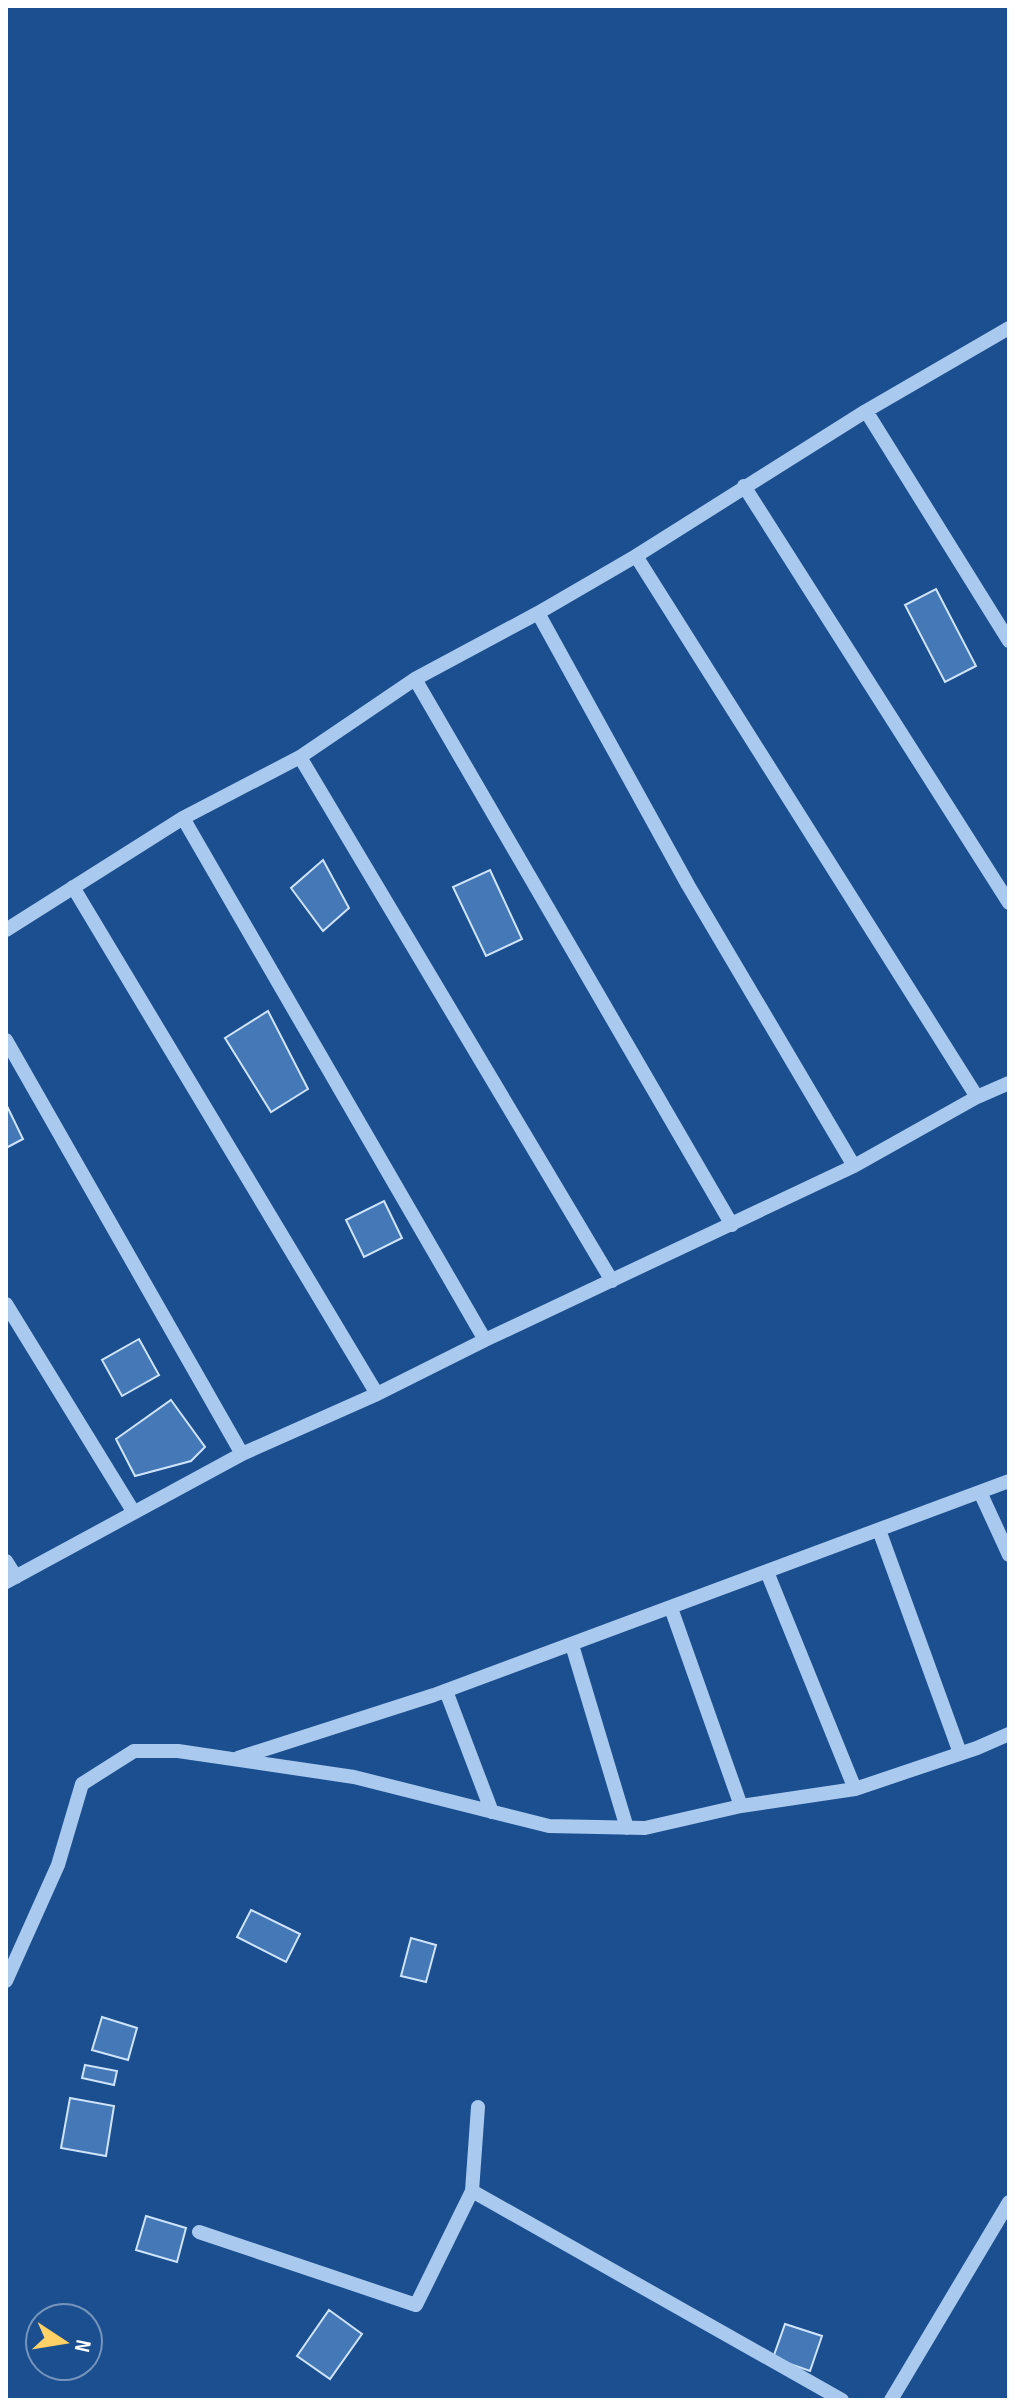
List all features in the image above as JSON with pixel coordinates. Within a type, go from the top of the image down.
[{"type":"street","points":[[6,930],[183,818],[300,757],[415,679],[636,556],[866,411],[1009,328]]},
{"type":"street","points":[[866,411],[1009,641]]},
{"type":"street","points":[[744,486],[1009,903]]},
{"type":"street","points":[[636,556],[977,1097]]},
{"type":"street","points":[[538,613],[688,885],[854,1166]]},
{"type":"street","points":[[415,679],[732,1225]]},
{"type":"street","points":[[300,757],[612,1281]]},
{"type":"street","points":[[183,818],[485,1340]]},
{"type":"street","points":[[73,887],[377,1394]]},
{"type":"street","points":[[6,1040],[242,1454]]},
{"type":"street","points":[[6,1561],[11,1580],[242,1454],[377,1394],[854,1166],[977,1097],[1009,1083]]},
{"type":"street","points":[[6,1304],[133,1511]]},
{"type":"street","points":[[235,1759],[446,1691],[1009,1481]]},
{"type":"street","points":[[980,1492],[1009,1555]]},
{"type":"street","points":[[879,1530],[960,1753]]},
{"type":"street","points":[[767,1572],[855,1789]]},
{"type":"street","points":[[671,1608],[741,1806]]},
{"type":"street","points":[[572,1645],[627,1828]]},
{"type":"street","points":[[446,1691],[492,1812]]},
{"type":"street","points":[[6,1981],[58,1865],[82,1784],[134,1751],[178,1751],[354,1777],[549,1826],[645,1828],[741,1806],[855,1789],[1009,1734]]},
{"type":"street","points":[[199,2232],[416,2305],[472,2191],[478,2107]]},
{"type":"street","points":[[472,2191],[842,2400]]},
{"type":"street","points":[[891,2400],[1009,2202]]},
{"type":"building","points":[[936,589],[976,666],[945,682],[905,605]]},
{"type":"building","points":[[323,860],[349,908],[323,931],[291,888]]},
{"type":"building","points":[[490,870],[522,939],[486,956],[453,887]]},
{"type":"building","points":[[268,1011],[308,1089],[271,1112],[225,1038]]},
{"type":"building","points":[[6,1104],[23,1139],[6,1148]]},
{"type":"building","points":[[384,1201],[402,1238],[364,1257],[346,1220]]},
{"type":"building","points":[[139,1339],[159,1375],[122,1396],[102,1360]]},
{"type":"building","points":[[171,1400],[205,1447],[191,1461],[135,1476],[116,1439]]},
{"type":"building","points":[[251,1910],[300,1934],[286,1962],[237,1937]]},
{"type":"building","points":[[411,1938],[436,1945],[426,1982],[401,1976]]},
{"type":"building","points":[[102,2017],[137,2028],[128,2060],[92,2050]]},
{"type":"building","points":[[85,2065],[117,2071],[114,2085],[82,2078]]},
{"type":"building","points":[[70,2098],[114,2106],[106,2156],[61,2148]]},
{"type":"building","points":[[146,2216],[186,2228],[177,2262],[136,2250]]},
{"type":"building","points":[[329,2310],[362,2334],[330,2379],[297,2356]]},
{"type":"building","points":[[785,2324],[822,2336],[810,2371],[773,2358]]}]
